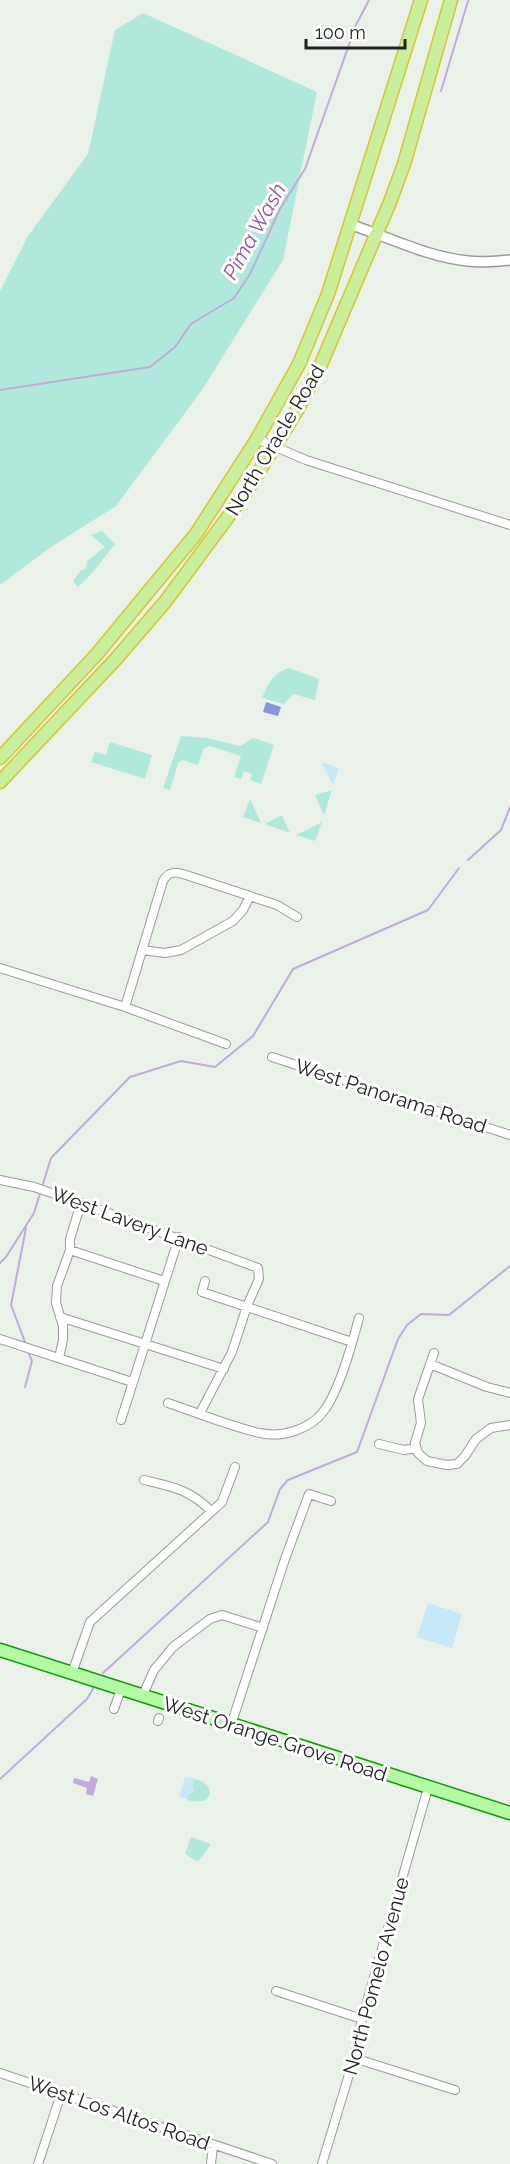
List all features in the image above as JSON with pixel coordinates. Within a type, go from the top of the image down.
[{"type":"highway","name":"North Oracle Road","points":[[0,758],[104,647],[196,534],[256,440],[299,364],[328,294],[421,0]]},
{"type":"highway","name":"North Oracle Road","points":[[0,782],[116,658],[165,602],[200,557],[245,494],[319,369],[378,233],[404,161],[451,0]]},
{"type":"highway","points":[[104,647],[116,658]]},
{"type":"main road","name":"West Orange Grove Road","points":[[0,1641],[40,1662]]},
{"type":"main road","name":"West Orange Grove Road","points":[[0,1650],[510,1813]]},
{"type":"street","points":[[349,224],[378,233],[420,251],[441,256],[469,261],[510,260]]},
{"type":"street","points":[[256,440],[306,460],[510,525]]},
{"type":"street","points":[[124,1007],[163,881],[170,871],[277,905],[297,917]]},
{"type":"street","points":[[142,950],[165,953],[181,950],[232,921],[243,910],[250,896]]},
{"type":"street","points":[[0,968],[124,1007],[226,1044]]},
{"type":"street","name":"West Panorama Road","points":[[272,1057],[510,1134]]},
{"type":"street","name":"West Lavery Lane","points":[[0,1180],[46,1191],[179,1237],[258,1268],[259,1279],[247,1306]]},
{"type":"street","points":[[59,1358],[63,1326],[56,1303],[57,1286],[70,1250],[70,1239],[81,1203]]},
{"type":"street","points":[[121,1420],[179,1237]]},
{"type":"street","points":[[70,1250],[164,1281]]},
{"type":"street","points":[[206,1281],[202,1292],[352,1342]]},
{"type":"street","points":[[200,1413],[232,1352],[247,1306]]},
{"type":"street","points":[[60,1317],[224,1370]]},
{"type":"street","points":[[168,1403],[262,1434],[287,1433],[306,1427],[323,1412],[334,1390],[359,1318]]},
{"type":"street","points":[[0,1339],[132,1382]]},
{"type":"street","points":[[434,1353],[418,1399],[421,1423],[415,1443],[418,1453],[427,1461],[447,1465],[457,1464],[476,1439],[491,1428],[510,1425]]},
{"type":"street","points":[[430,1364],[487,1387],[510,1393]]},
{"type":"street","points":[[379,1444],[404,1450],[416,1448]]},
{"type":"street","points":[[72,1673],[90,1622],[222,1502],[235,1467]]},
{"type":"street","points":[[144,1480],[180,1489],[197,1498],[211,1511]]},
{"type":"street","points":[[231,1725],[285,1558],[309,1494],[331,1501]]},
{"type":"street","points":[[142,1697],[154,1670],[172,1647],[210,1619],[222,1616],[263,1628]]},
{"type":"street","points":[[114,1709],[121,1689]]},
{"type":"street","name":"North Pomelo Avenue","points":[[322,2164],[354,2058],[362,2019],[428,1788]]},
{"type":"street","points":[[276,1991],[362,2019]]},
{"type":"street","points":[[354,2058],[455,2090]]},
{"type":"street","name":"West Los Altos Road","points":[[0,2073],[272,2164]]},
{"type":"street","points":[[38,2164],[61,2094]]},
{"type":"street","points":[[211,2164],[213,2146]]},
{"type":"shaded area","points":[[143,13],[317,92],[283,260],[202,390],[116,506],[51,547],[0,585],[0,291],[28,236],[88,154],[115,30]]},
{"type":"shaded area","points":[[102,531],[115,544],[78,587],[73,581],[81,570],[86,569],[87,561],[105,547],[91,535]]},
{"type":"shaded area","points":[[289,668],[319,679],[315,700],[293,694],[284,704],[262,698],[275,676]]},
{"type":"shaded area","points":[[266,702],[281,707],[278,716],[263,712]]},
{"type":"shaded area","points":[[181,736],[207,738],[240,746],[253,738],[274,745],[261,784],[250,780],[252,774],[244,771],[241,779],[234,777],[241,756],[210,746],[204,748],[198,765],[183,760],[178,763],[170,790],[163,788]]},
{"type":"shaded area","points":[[110,742],[152,755],[145,779],[91,762],[95,752],[106,755]]},
{"type":"shaded area","points":[[322,764],[339,768],[333,785]]},
{"type":"shaded area","points":[[332,790],[324,815],[315,795]]},
{"type":"shaded area","points":[[250,799],[261,823],[243,817]]},
{"type":"shaded area","points":[[282,815],[290,833],[265,824]]},
{"type":"shaded area","points":[[322,822],[315,841],[296,835]]},
{"type":"shaded area","points":[[428,1603],[462,1614],[452,1648],[417,1637]]},
{"type":"shaded area","points":[[91,1776],[98,1779],[93,1796],[86,1794],[87,1788],[73,1783],[74,1778],[89,1782]]},
{"type":"shaded area","points":[[185,1777],[195,1779],[192,1785],[194,1791],[188,1795],[188,1800],[179,1796]]},
{"type":"shaded area","points":[[195,1779],[202,1781],[209,1790],[208,1798],[203,1801],[188,1800],[188,1795],[194,1791],[192,1785]]},
{"type":"shaded area","points":[[191,1837],[211,1844],[198,1862],[185,1854]]},
{"type":"waterway","name":"Pima Wash","points":[[0,390],[150,367],[175,347],[191,324],[234,298],[250,274],[281,207],[305,169],[356,25],[369,0]]},
{"type":"waterway","points":[[441,91],[468,1]]},
{"type":"waterway","points":[[468,860],[501,830],[510,807]]},
{"type":"waterway","points":[[0,1263],[34,1213],[51,1158],[130,1077],[181,1061],[215,1067],[253,1036],[293,969],[428,910],[459,868]]},
{"type":"waterway","points":[[25,1342],[11,1305],[26,1228]]},
{"type":"waterway","points":[[103,1673],[268,1522],[280,1489],[288,1480],[357,1452],[398,1339],[407,1325],[421,1314],[449,1315],[510,1266]]},
{"type":"waterway","points":[[25,1387],[32,1361],[29,1354]]},
{"type":"waterway","points":[[0,1779],[87,1699],[94,1687]]}]
